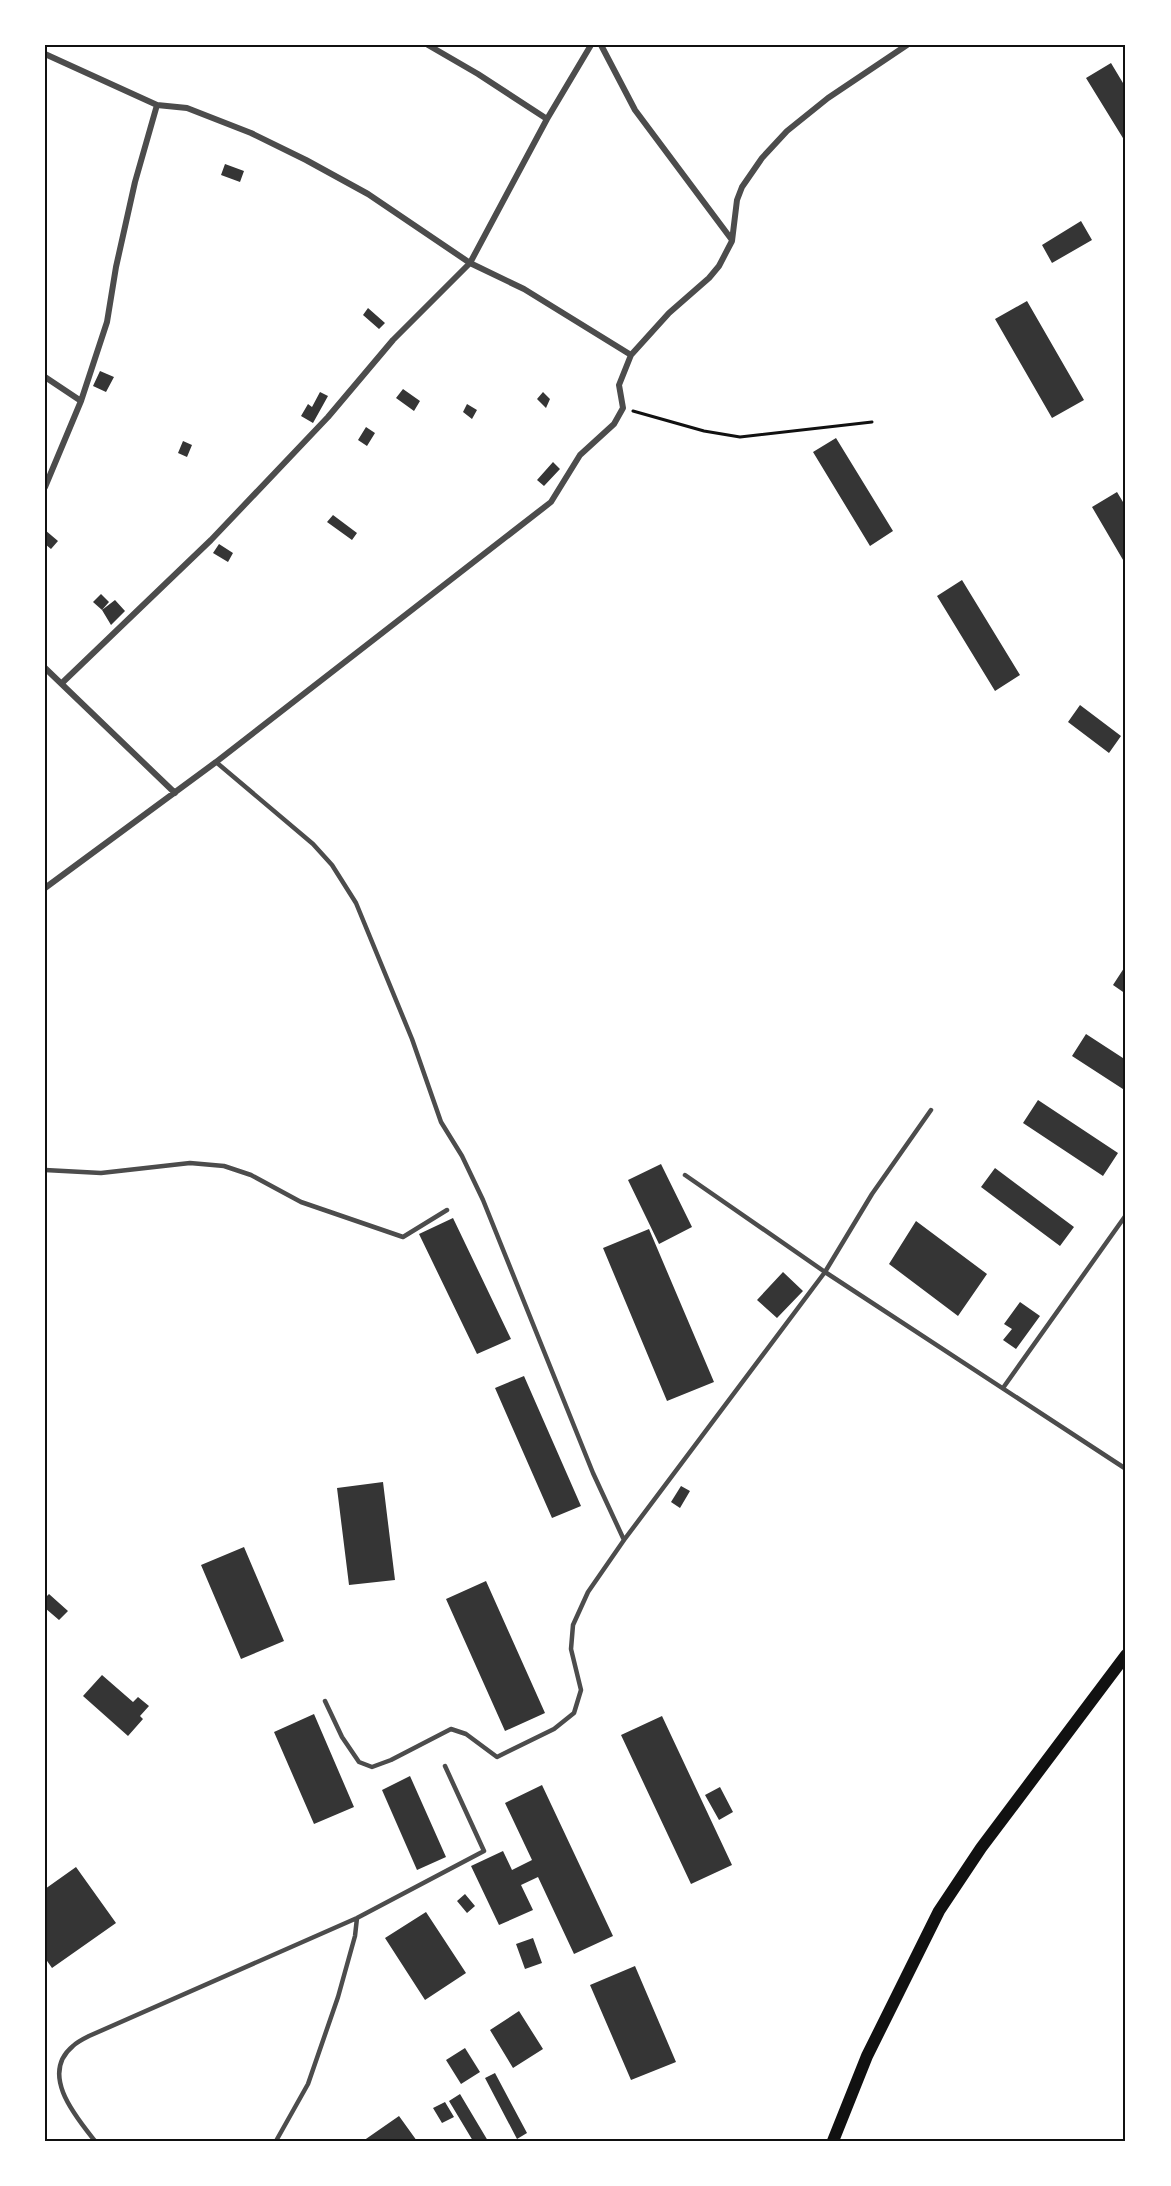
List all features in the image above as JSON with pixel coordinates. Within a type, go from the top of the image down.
[{"type":"main road","points":[[833,2141],[867,2056],[939,1911],[981,1848],[1124,1661]]},
{"type":"street","points":[[428,45],[547,118]]},
{"type":"street","points":[[62,682],[211,540],[328,417],[393,340],[470,263],[547,118],[591,45]]},
{"type":"street","points":[[602,45],[635,110],[732,240]]},
{"type":"street","points":[[45,888],[216,762],[551,502],[580,455],[614,424],[623,408],[619,386],[631,355],[669,313],[709,278],[718,266],[732,240],[737,200],[742,187],[762,158],[787,131],[828,98],[907,45]]},
{"type":"street","points":[[45,54],[157,105],[187,108],[251,133],[306,160],[368,194],[470,263],[524,289],[631,355]]},
{"type":"street","points":[[45,487],[81,401],[107,322],[116,267],[135,182],[157,105]]},
{"type":"street","points":[[45,377],[81,401]]},
{"type":"street","points":[[45,668],[175,793]]},
{"type":"lane","points":[[216,762],[313,844],[332,865],[356,903],[412,1039],[441,1122],[462,1156],[483,1200],[593,1473],[624,1540]]},
{"type":"lane","points":[[325,1701],[353,1754],[359,1762],[372,1767],[451,1730],[466,1734],[497,1757],[554,1729],[574,1713],[581,1690],[571,1649],[573,1625],[578,1611],[624,1540],[825,1272],[872,1194],[931,1110]]},
{"type":"lane","points":[[45,1170],[101,1173],[190,1162],[224,1166],[251,1175],[301,1202],[403,1237],[447,1210]]},
{"type":"lane","points":[[685,1175],[825,1272],[1126,1470]]},
{"type":"lane","points":[[1003,1388],[1126,1215]]},
{"type":"lane","points":[[95,2141],[73,2113],[59,2084],[61,2064],[71,2047],[89,2036],[357,1918],[484,1851],[445,1766]]},
{"type":"lane","points":[[276,2141],[308,2085],[338,1997],[355,1936],[357,1918]]},
{"type":"path","points":[[623,408],[704,431],[740,437],[872,422]]},
{"type":"building","points":[[1111,63],[1126,88],[1126,143],[1086,78]]},
{"type":"building","points":[[225,164],[244,171],[240,182],[221,175]]},
{"type":"building","points":[[1081,221],[1092,240],[1052,263],[1042,245]]},
{"type":"building","points":[[1027,301],[1084,400],[1052,418],[995,319]]},
{"type":"building","points":[[368,308],[385,323],[379,329],[363,315]]},
{"type":"building","points":[[100,371],[114,377],[106,392],[93,386]]},
{"type":"building","points":[[403,389],[420,401],[414,411],[396,398]]},
{"type":"building","points":[[320,392],[328,396],[313,423],[301,416],[308,404],[312,407]]},
{"type":"building","points":[[543,392],[550,399],[546,408],[537,399]]},
{"type":"building","points":[[467,404],[477,410],[472,419],[463,412]]},
{"type":"building","points":[[366,427],[375,433],[367,446],[358,440]]},
{"type":"building","points":[[836,438],[893,531],[870,546],[813,452]]},
{"type":"building","points":[[183,441],[192,445],[187,457],[178,453]]},
{"type":"building","points":[[553,462],[560,469],[544,486],[537,480]]},
{"type":"building","points":[[1117,492],[1126,507],[1126,565],[1092,507]]},
{"type":"building","points":[[333,515],[357,533],[352,540],[327,522]]},
{"type":"building","points":[[45,530],[58,541],[51,549],[45,544]]},
{"type":"building","points":[[219,544],[233,553],[228,562],[213,553]]},
{"type":"building","points":[[962,580],[1020,675],[995,691],[937,596]]},
{"type":"building","points":[[101,594],[109,602],[102,610],[93,602]]},
{"type":"building","points":[[115,600],[125,611],[111,625],[102,610]]},
{"type":"building","points":[[1080,705],[1121,736],[1109,753],[1068,722]]},
{"type":"building","points":[[1126,965],[1126,994],[1113,985]]},
{"type":"building","points":[[1086,1034],[1126,1060],[1126,1091],[1072,1056]]},
{"type":"building","points":[[1038,1100],[1118,1153],[1103,1176],[1023,1123]]},
{"type":"building","points":[[661,1164],[692,1227],[659,1244],[628,1180]]},
{"type":"building","points":[[995,1168],[1074,1227],[1060,1246],[981,1187]]},
{"type":"building","points":[[453,1218],[511,1339],[477,1354],[419,1234]]},
{"type":"building","points":[[916,1221],[987,1274],[958,1316],[889,1264]]},
{"type":"building","points":[[649,1229],[714,1382],[667,1401],[603,1248]]},
{"type":"building","points":[[783,1272],[803,1291],[777,1318],[757,1300]]},
{"type":"building","points":[[1020,1302],[1040,1316],[1016,1349],[1003,1340],[1012,1329],[1004,1324]]},
{"type":"building","points":[[524,1376],[581,1506],[552,1518],[495,1388]]},
{"type":"building","points":[[383,1482],[395,1580],[349,1585],[337,1488]]},
{"type":"building","points":[[681,1486],[690,1491],[680,1508],[671,1502]]},
{"type":"building","points":[[244,1547],[284,1641],[241,1659],[201,1565]]},
{"type":"building","points":[[486,1581],[545,1713],[505,1731],[446,1599]]},
{"type":"building","points":[[49,1594],[68,1611],[59,1620],[45,1608],[45,1598]]},
{"type":"building","points":[[102,1675],[133,1702],[138,1697],[149,1706],[140,1716],[143,1719],[128,1736],[83,1696]]},
{"type":"building","points":[[314,1714],[354,1807],[314,1824],[274,1732]]},
{"type":"building","points":[[662,1716],[732,1865],[691,1884],[621,1735]]},
{"type":"building","points":[[410,1776],[446,1857],[417,1870],[382,1790]]},
{"type":"building","points":[[542,1785],[613,1936],[574,1954],[538,1877],[521,1885],[533,1910],[499,1925],[471,1866],[503,1851],[512,1870],[532,1860],[505,1803]]},
{"type":"building","points":[[720,1787],[733,1812],[719,1820],[705,1795]]},
{"type":"building","points":[[76,1867],[116,1923],[52,1968],[45,1958],[45,1889]]},
{"type":"building","points":[[465,1894],[475,1906],[467,1913],[457,1901]]},
{"type":"building","points":[[426,1912],[466,1973],[425,2000],[385,1938]]},
{"type":"building","points":[[533,1938],[542,1963],[525,1969],[516,1944]]},
{"type":"building","points":[[635,1966],[676,2062],[631,2080],[590,1985]]},
{"type":"building","points":[[519,2011],[543,2049],[513,2068],[490,2030]]},
{"type":"building","points":[[465,2048],[480,2072],[461,2084],[446,2060]]},
{"type":"building","points":[[495,2073],[527,2133],[517,2139],[485,2078]]},
{"type":"building","points":[[460,2094],[488,2141],[473,2141],[449,2101]]},
{"type":"building","points":[[445,2102],[454,2117],[442,2123],[433,2108]]},
{"type":"building","points":[[399,2116],[417,2141],[363,2141]]}]
